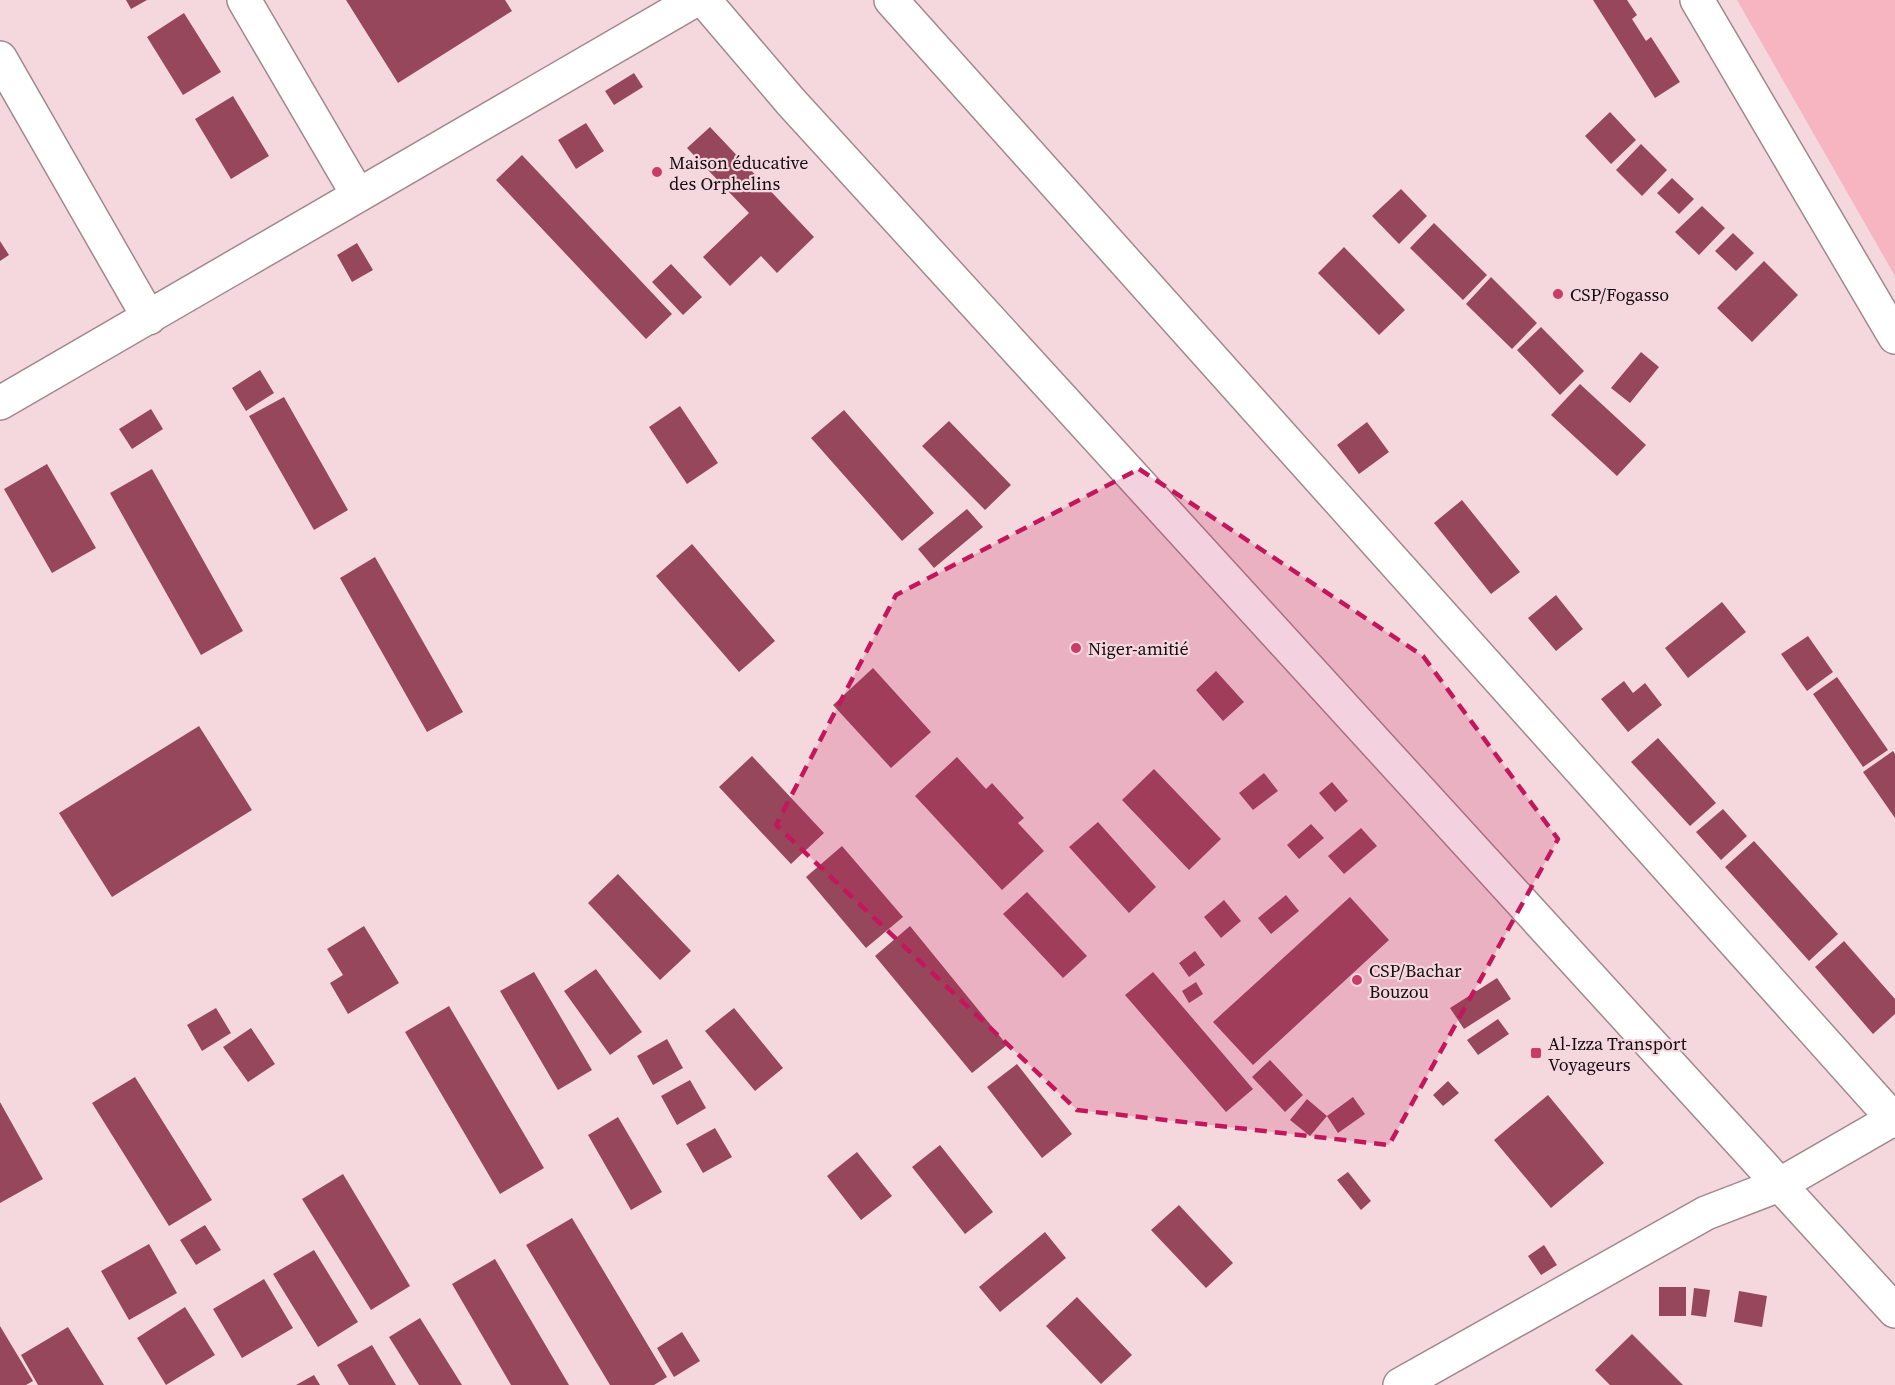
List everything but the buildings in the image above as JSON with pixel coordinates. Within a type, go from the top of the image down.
[{"type":"street","points":[[244,0],[358,195]]},
{"type":"street","points":[[0,403],[695,0]]},
{"type":"street","points":[[704,0],[807,120],[1895,1311]]},
{"type":"street","points":[[891,0],[1895,1119],[1779,1185],[1706,1214],[1400,1385]]},
{"type":"street","points":[[1697,0],[1895,337]]},
{"type":"street","points":[[0,58],[149,318]]},
{"type":"highlighted area","points":[[1139,469],[1423,656],[1558,839],[1389,1145],[1077,1110],[776,825],[896,595]]},
{"type":"shaded area","points":[[1737,0],[1895,0],[1895,276]]},
{"type":"place","name":"Maison éducative des Orphelins","points":[[657,172]]},
{"type":"place","name":"CSP/Fogasso","points":[[1558,294]]},
{"type":"place","name":"Niger-amitié","points":[[1076,648]]},
{"type":"place","name":"CSP/Bachar Bouzou","points":[[1357,980]]},
{"type":"place","name":"Al-Izza Transport Voyageurs","points":[[1536,1053]]}]
